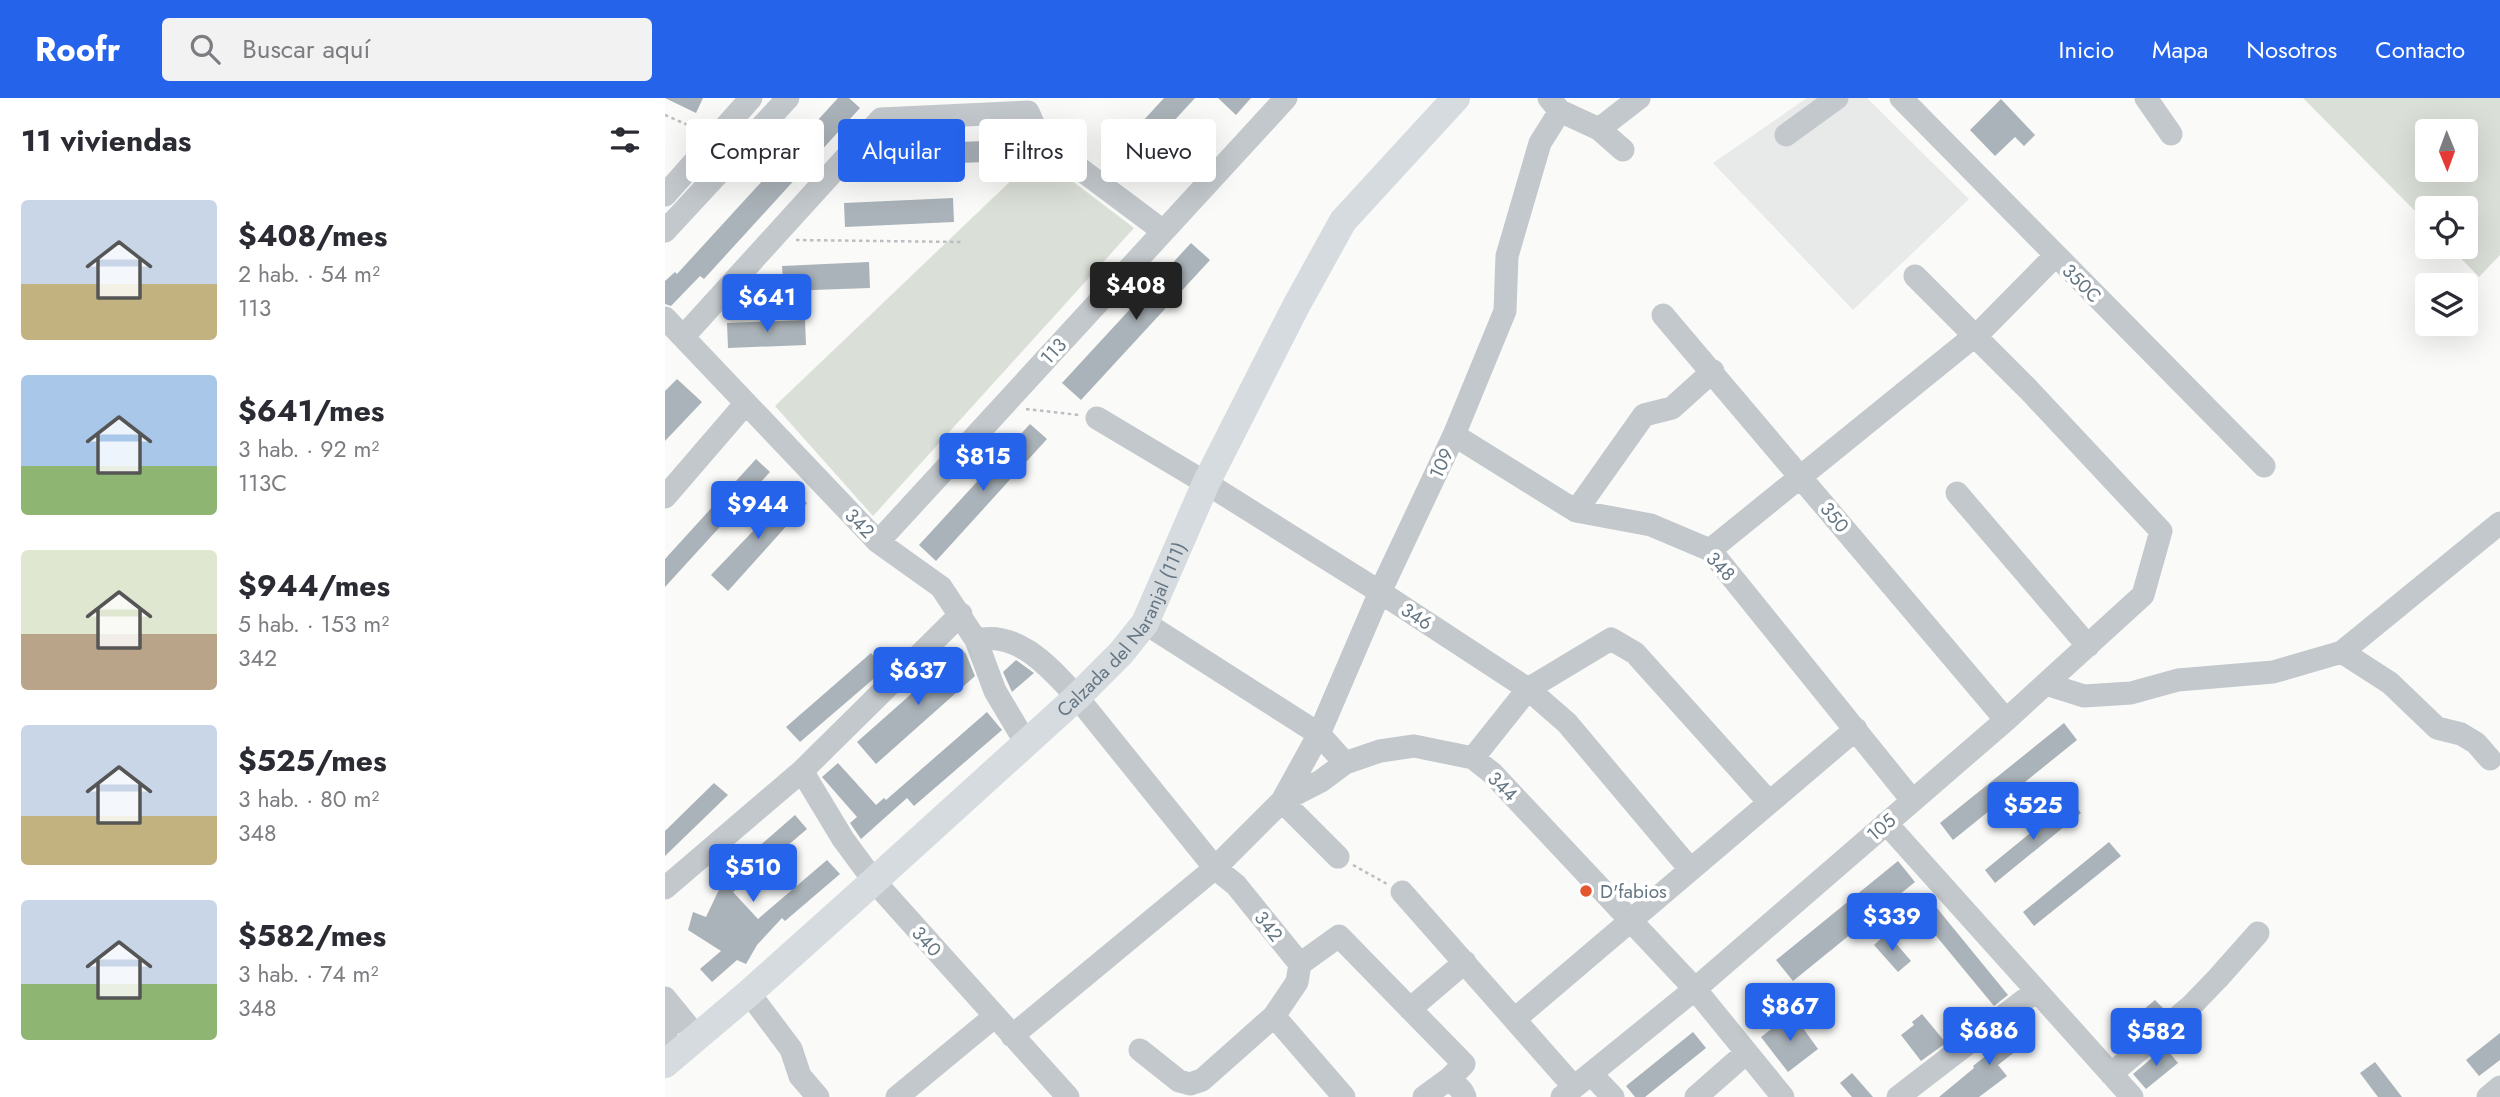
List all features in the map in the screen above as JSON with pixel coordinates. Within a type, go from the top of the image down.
[{"type":"main road","name":"Calzada del Naranjal (111)","points":[[665,1064],[874,881],[1077,697],[1121,653],[1145,623],[1206,483],[1296,306],[1343,221],[1456,98]]},
{"type":"street","points":[[732,119],[751,98]]},
{"type":"street","points":[[665,231],[788,98]]},
{"type":"street","name":"113","points":[[878,542],[1286,98]]},
{"type":"street","points":[[1599,129],[1639,98]]},
{"type":"street","points":[[1786,135],[1837,98]]},
{"type":"street","name":"350C","points":[[1901,98],[2264,467]]},
{"type":"street","points":[[2146,98],[2171,134]]},
{"type":"street","points":[[1554,105],[1599,129],[1623,150]]},
{"type":"street","name":"109","points":[[1012,1036],[1215,868],[1282,801],[1319,734],[1380,592],[1454,435],[1505,311],[1507,256],[1554,105]]},
{"type":"street","points":[[683,337],[881,119],[1028,112],[1040,139],[1163,231]]},
{"type":"street","points":[[665,195],[686,171]]},
{"type":"street","points":[[1710,550],[1974,336],[2056,256]]},
{"type":"street","points":[[1915,276],[1974,336]]},
{"type":"street","name":"350","points":[[1663,315],[2006,720]]},
{"type":"street","name":"342","points":[[665,318],[878,542],[941,587],[976,640],[995,691],[1026,743]]},
{"type":"street","name":"105","points":[[1576,1086],[1695,989],[2006,720],[2144,595],[2161,531],[2028,388],[1974,336]]},
{"type":"street","points":[[1576,511],[1644,415],[1672,408],[1713,371]]},
{"type":"street","points":[[665,497],[746,403]]},
{"type":"street","name":"346","points":[[1097,418],[1380,592],[1528,689],[1567,723],[1690,869]]},
{"type":"street","name":"348","points":[[1454,435],[1576,511],[1651,525],[1710,550],[1912,800]]},
{"type":"street","points":[[1957,494],[2088,646]]},
{"type":"street","points":[[2046,684],[2084,696],[2131,693],[2178,680],[2273,672],[2342,652],[2500,523]]},
{"type":"street","points":[[665,888],[801,771],[961,614]]},
{"type":"street","points":[[1145,623],[1319,734],[1345,763]]},
{"type":"street","name":"342","points":[[976,640],[988,637],[1031,651],[1077,697],[1215,868],[1236,884],[1300,964]]},
{"type":"street","points":[[1473,758],[1528,689],[1611,639],[1635,653],[1769,802]]},
{"type":"street","points":[[2342,652],[2390,683],[2437,728],[2461,734],[2476,743],[2490,759]]},
{"type":"street","points":[[1514,1019],[1856,729]]},
{"type":"street","name":"344","points":[[1345,763],[1380,751],[1415,746],[1473,758],[1492,773],[1632,920],[1695,989],[1783,1097]]},
{"type":"street","name":"109","points":[[1282,801],[1321,781],[1345,763]]},
{"type":"street","name":"340","points":[[801,771],[843,839],[874,881],[1068,1097]]},
{"type":"street","points":[[1282,801],[1338,857]]},
{"type":"street","points":[[1886,823],[2131,1097]]},
{"type":"street","points":[[1402,892],[1576,1086],[1613,1097]]},
{"type":"street","points":[[2111,1074],[2192,1005],[2258,933]]},
{"type":"street","points":[[1140,1050],[1179,1081],[1190,1084],[1202,1080],[1274,1016],[1297,982],[1300,964],[1339,936],[1464,1064],[1424,1097]]},
{"type":"street","points":[[1410,1009],[1465,962]]},
{"type":"street","points":[[1898,1097],[2036,991]]},
{"type":"street","points":[[748,993],[791,1049],[800,1076],[818,1097]]},
{"type":"street","points":[[667,1000],[696,1036]]},
{"type":"street","points":[[665,1035],[670,1023],[667,1000]]},
{"type":"street","points":[[1274,1016],[1344,1097]]},
{"type":"street","points":[[897,1097],[924,1089],[994,1017]]},
{"type":"street","points":[[1696,1097],[1746,1053]]},
{"type":"street","points":[[1450,1078],[1465,1097]]},
{"type":"street","points":[[2488,1097],[2500,1087]]},
{"type":"path","points":[[665,115],[686,124]]},
{"type":"path","points":[[772,240],[961,242]]},
{"type":"path","points":[[1002,407],[1097,418]]},
{"type":"path","points":[[1338,857],[1402,892]]},
{"type":"shaded area","points":[[1807,98],[1867,98],[1969,199],[1853,310],[1713,163]]},
{"type":"shaded area","points":[[2303,98],[2500,98],[2500,255],[2479,277],[2462,259],[2478,259],[2478,196],[2415,196],[2415,211]]},
{"type":"shaded area","points":[[1010,182],[1074,182],[1134,228],[873,516],[775,406]]},
{"type":"building","points":[[665,98],[703,98],[696,113]]},
{"type":"building","points":[[838,98],[849,98],[860,108],[850,119],[838,119],[838,132],[824,147],[824,119],[819,119]]},
{"type":"building","points":[[1164,98],[1195,98],[1176,119],[1145,119]]},
{"type":"building","points":[[1218,98],[1251,98],[1236,115]]},
{"type":"building","points":[[2001,99],[2035,135],[2024,146],[2015,137],[1995,156],[1970,130]]},
{"type":"building","points":[[979,141],[979,162],[965,163],[965,142]]},
{"type":"building","points":[[761,182],[792,182],[704,279],[700,276],[671,306],[665,304],[665,281],[675,272],[677,274]]},
{"type":"building","points":[[953,198],[954,222],[845,227],[844,203]]},
{"type":"building","points":[[1191,243],[1210,260],[1081,400],[1062,383]]},
{"type":"building","points":[[869,262],[870,288],[784,291],[782,266]]},
{"type":"building","points":[[805,320],[806,345],[728,348],[727,323]]},
{"type":"building","points":[[677,379],[702,402],[665,441],[665,391]]},
{"type":"building","points":[[1030,424],[1047,439],[936,561],[919,545]]},
{"type":"building","points":[[756,459],[770,472],[665,587],[665,559]]},
{"type":"building","points":[[792,490],[807,503],[728,591],[711,575]]},
{"type":"building","points":[[962,649],[975,676],[876,764],[857,742]]},
{"type":"building","points":[[871,653],[885,669],[800,742],[786,727]]},
{"type":"building","points":[[1016,660],[1034,673],[1012,692],[1003,672]]},
{"type":"building","points":[[987,712],[1002,730],[914,806],[907,798],[861,839],[850,823],[857,817],[822,777],[838,763],[876,805],[884,798],[886,800]]},
{"type":"building","points":[[2064,723],[2077,740],[1953,840],[1940,823]]},
{"type":"building","points":[[714,783],[728,795],[665,856],[665,831]]},
{"type":"building","points":[[2071,800],[2081,813],[1995,883],[1985,870]]},
{"type":"building","points":[[795,815],[807,829],[733,892],[758,919],[827,860],[840,874],[785,921],[782,918],[757,945],[746,964],[737,960],[712,982],[700,969],[721,951],[688,930],[693,912],[706,917],[726,875]]},
{"type":"building","points":[[2109,842],[2121,856],[2034,926],[2023,912]]},
{"type":"building","points":[[1898,861],[1915,882],[1793,981],[1776,960]]},
{"type":"building","points":[[1932,902],[2008,995],[1994,1006],[1918,914]]},
{"type":"building","points":[[1887,933],[1911,961],[1898,972],[1874,945]]},
{"type":"building","points":[[2155,1000],[2165,1010],[2146,1026],[2137,1015]]},
{"type":"building","points":[[1792,1013],[1818,1049],[1788,1072],[1761,1037]]},
{"type":"building","points":[[1922,1014],[1946,1043],[1921,1061],[1901,1035],[1914,1025],[1912,1022]]},
{"type":"building","points":[[2017,1025],[2030,1040],[1998,1065],[2007,1076],[1979,1097],[1939,1097],[1993,1050],[1990,1046]]},
{"type":"building","points":[[1693,1032],[1706,1048],[1645,1097],[1635,1097],[1626,1086]]},
{"type":"building","points":[[2500,1033],[2500,1060],[2479,1076],[2466,1060]]},
{"type":"building","points":[[2165,1047],[2178,1063],[2146,1089],[2133,1074]]},
{"type":"building","points":[[2375,1062],[2402,1097],[2378,1097],[2360,1073]]},
{"type":"building","points":[[1852,1073],[1873,1097],[1852,1097],[1840,1083]]},
{"type":"place","name":"D'fabios","points":[[1586,891]]}]
